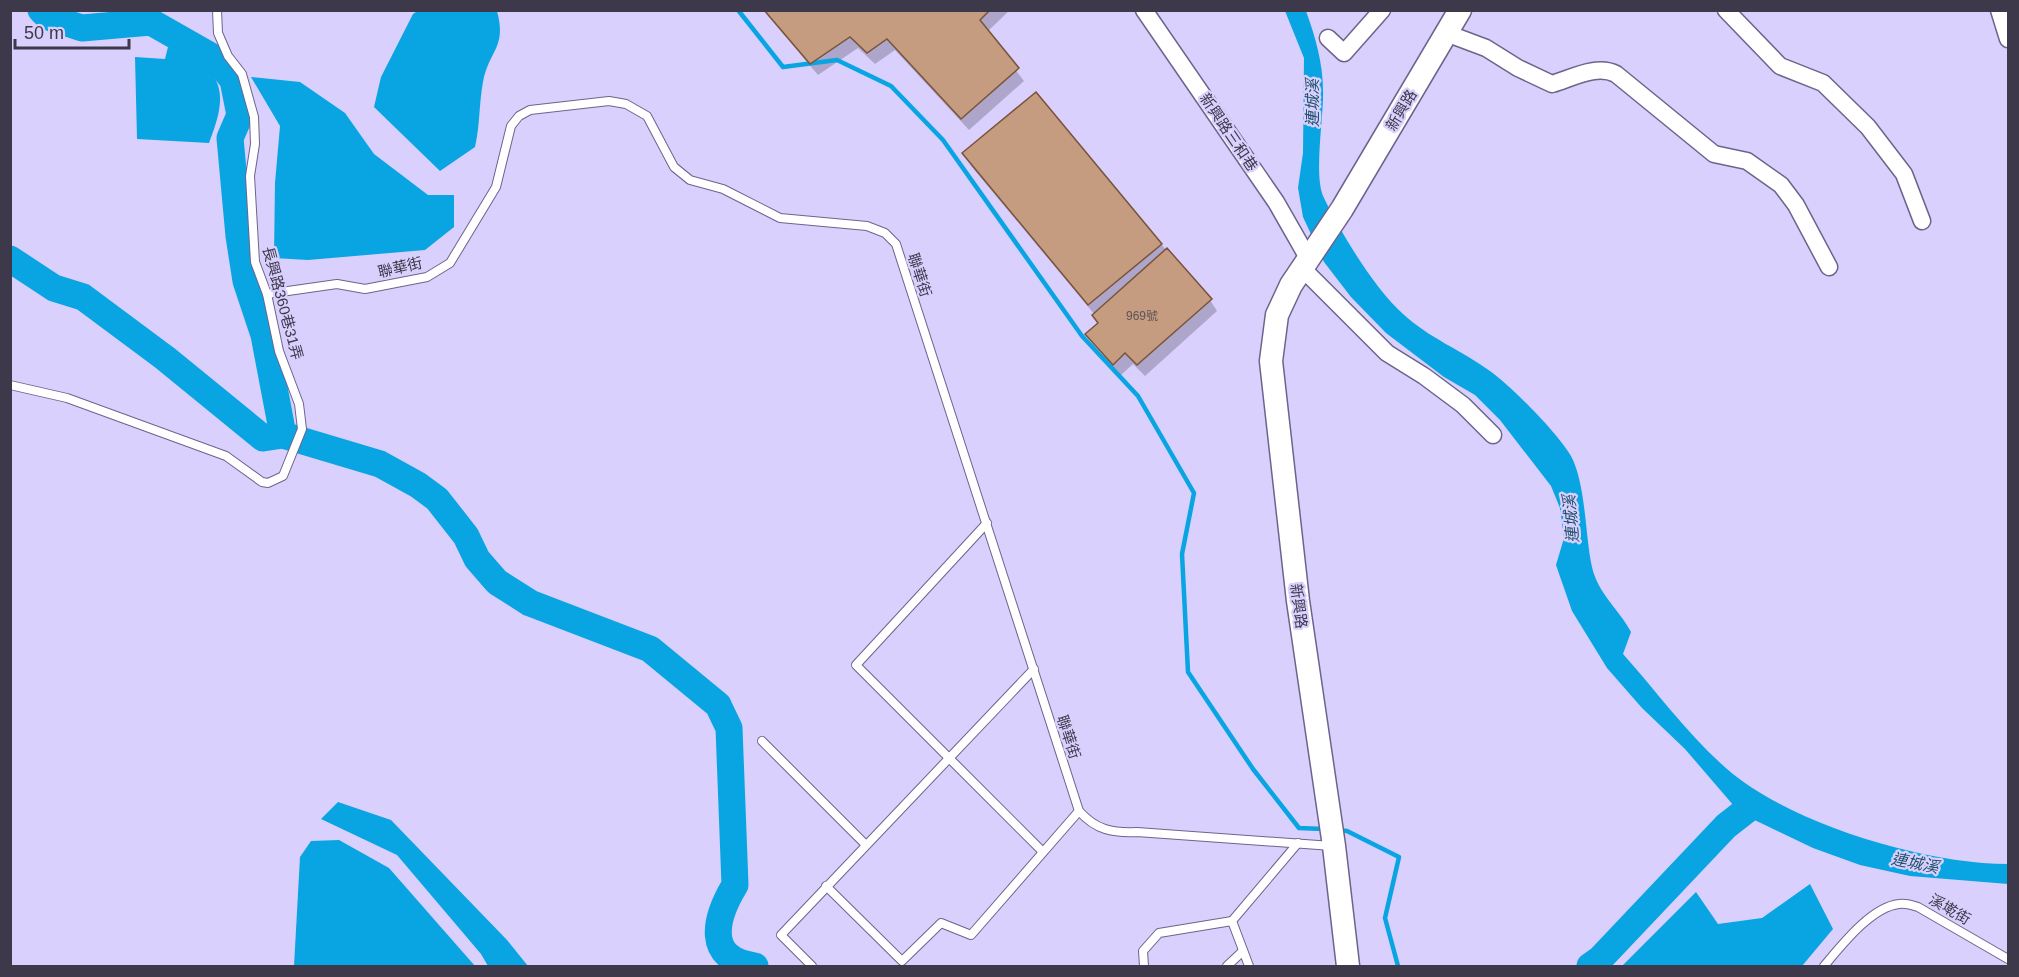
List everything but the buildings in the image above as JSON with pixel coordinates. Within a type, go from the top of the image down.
[{"type":"street","name":"新興路三和巷","points":[[1144,10],[1269,193],[1307,260],[1387,353],[1424,376],[1462,405],[1493,435]]},
{"type":"street","points":[[1328,38],[1344,53],[1382,10]]},
{"type":"street","name":"新興路","points":[[1348,966],[1333,835],[1298,601],[1271,361],[1277,315],[1307,260],[1342,209],[1460,10]]},
{"type":"street","points":[[1726,10],[1780,66],[1823,83],[1868,126],[1904,174],[1922,221]]},
{"type":"street","points":[[1999,10],[2008,39]]},
{"type":"street","points":[[1446,33],[1486,48],[1518,68],[1552,84],[1597,70],[1607,69],[1616,74],[1714,154],[1747,161],[1781,185],[1796,205],[1829,267]]},
{"type":"lane","name":"長興路360巷31弄","points":[[10,385],[67,398],[226,456],[262,482],[268,483],[283,476],[302,429],[299,404],[279,351],[267,294],[255,262],[250,176],[255,144],[254,117],[242,74],[228,56],[218,33],[217,10]]},
{"type":"lane","name":"聯華街","points":[[267,294],[337,284],[364,289],[427,277],[450,264],[496,187],[511,126],[519,116],[530,110],[609,101],[626,104],[647,116],[674,167],[690,180],[723,189],[780,218],[867,226],[885,233],[896,244],[1079,811]]},
{"type":"lane","points":[[987,523],[856,665],[1043,852]]},
{"type":"lane","points":[[812,966],[781,935],[1034,669]]},
{"type":"lane","points":[[762,741],[866,845]]},
{"type":"lane","points":[[826,886],[902,961],[941,923],[971,935],[1079,811],[1089,823],[1110,833],[1137,832],[1298,843],[1333,835]]},
{"type":"lane","points":[[1144,966],[1143,951],[1159,933],[1232,921],[1298,843]]},
{"type":"lane","name":"溪墘街","points":[[1824,966],[1845,941],[1869,919],[1890,906],[1901,903],[1918,907],[2008,959]]},
{"type":"lane","points":[[1232,921],[1249,966]]},
{"type":"lane","points":[[1227,966],[1243,951]]},
{"type":"water","points":[[419,10],[497,11],[500,23],[499,41],[483,82],[475,147],[440,171],[374,107],[381,77],[413,14]]},
{"type":"water","name":"連城溪","points":[[1285,11],[1306,11],[1318,50],[1323,90],[1319,176],[1324,198],[1331,212],[1359,259],[1392,303],[1423,330],[1499,378],[1545,423],[1571,456],[1580,481],[1595,577],[1631,632],[1623,654],[1713,756],[1754,789],[1786,807],[1860,837],[1938,857],[2008,864],[2008,884],[1910,876],[1860,865],[1813,848],[1740,813],[1685,749],[1642,708],[1607,668],[1572,611],[1556,565],[1564,538],[1560,508],[1551,486],[1500,420],[1475,395],[1444,377],[1386,333],[1351,297],[1324,262],[1303,217],[1298,188],[1303,153],[1304,58]]},
{"type":"water","points":[[168,47],[202,65],[218,85],[220,104],[209,143],[137,139],[135,57],[165,59]]},
{"type":"water","points":[[251,77],[300,82],[345,113],[374,154],[428,195],[454,195],[454,227],[425,250],[308,260],[274,258],[275,183],[280,126]]},
{"type":"water","points":[[338,802],[391,820],[507,940],[528,966],[488,966],[481,954],[397,855],[321,819]]},
{"type":"water","points":[[339,840],[389,868],[475,966],[294,966],[300,857],[311,841]]},
{"type":"water","points":[[1810,884],[1833,929],[1802,966],[1622,966],[1696,892],[1718,924],[1762,918]]},
{"type":"waterway","points":[[41,10],[48,17],[82,28],[151,22],[216,59],[233,80],[240,115],[230,138],[239,236],[246,281],[264,335],[283,435],[380,464],[418,485],[437,499],[466,536],[477,559],[497,582],[530,603],[650,649],[718,705],[729,728],[735,885],[723,911],[718,935],[721,946],[728,955],[739,962],[755,966]]},
{"type":"waterway","points":[[738,10],[783,67],[837,60],[891,86],[943,140],[1082,336],[1138,396],[1194,493],[1182,554],[1188,672],[1253,769],[1299,828],[1323,829]]},
{"type":"waterway","points":[[10,259],[54,288],[83,297],[165,358],[263,438],[283,435]]},
{"type":"waterway","points":[[1590,966],[1600,959],[1726,826],[1753,805]]},
{"type":"waterway","points":[[1338,830],[1347,831],[1399,857],[1385,918],[1398,966]]}]
